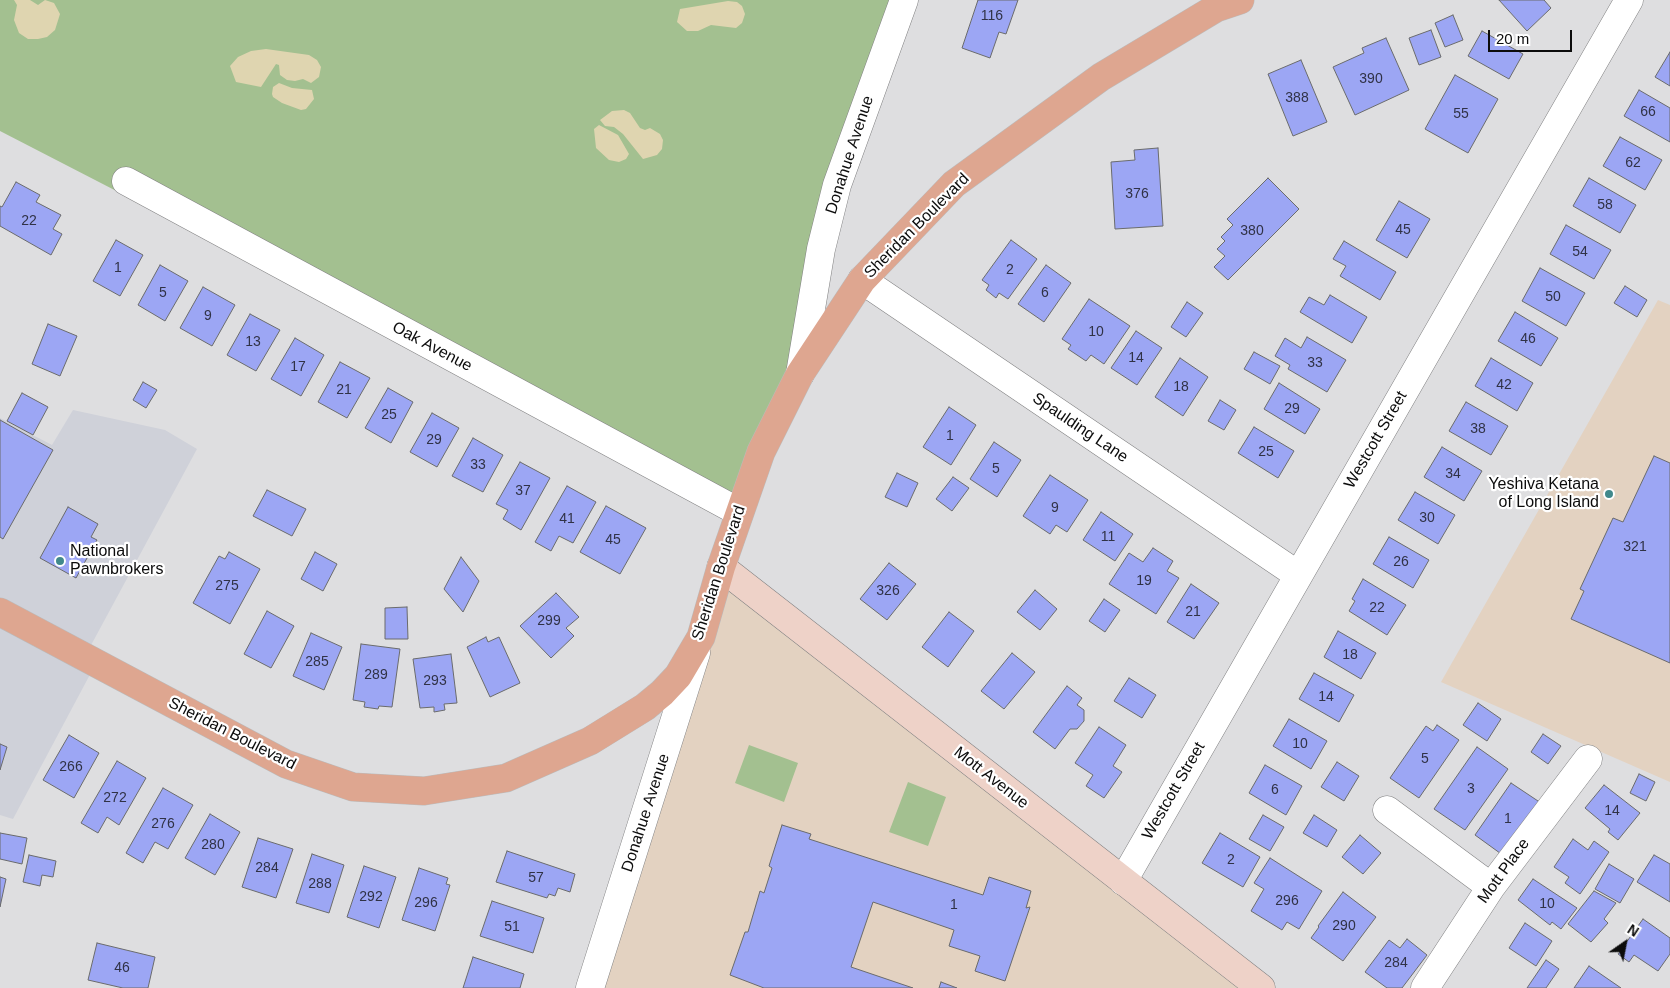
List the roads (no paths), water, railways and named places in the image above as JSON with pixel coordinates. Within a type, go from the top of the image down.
[{"type":"main road","name":"Sheridan Boulevard","points":[[0,612],[286,764],[353,787],[424,791],[506,778],[590,741],[645,708],[678,676],[701,637],[721,567],[761,452],[800,374],[862,280],[954,184],[1101,77],[1216,8],[1240,0]]},
{"type":"street","name":"Donahue Avenue","points":[[800,374],[821,249],[837,185],[904,0]]},
{"type":"street","name":"Westcott Street","points":[[1123,880],[1629,0]]},
{"type":"street","name":"Oak Avenue","points":[[126,181],[739,512]]},
{"type":"street","name":"Spaulding Lane","points":[[862,280],[1298,575]]},
{"type":"street","name":"Mott Avenue","points":[[721,567],[1261,988]]},
{"type":"street","name":"Donahue Avenue","points":[[590,988],[701,637]]},
{"type":"street","name":"Mott Place","points":[[1425,988],[1491,887],[1588,759]]},
{"type":"street","points":[[1387,810],[1491,887]]},
{"type":"place","name":"Yeshiva Ketana of Long Island","points":[[1609,494]]},
{"type":"place","name":"National Pawnbrokers","points":[[60,561]]}]
